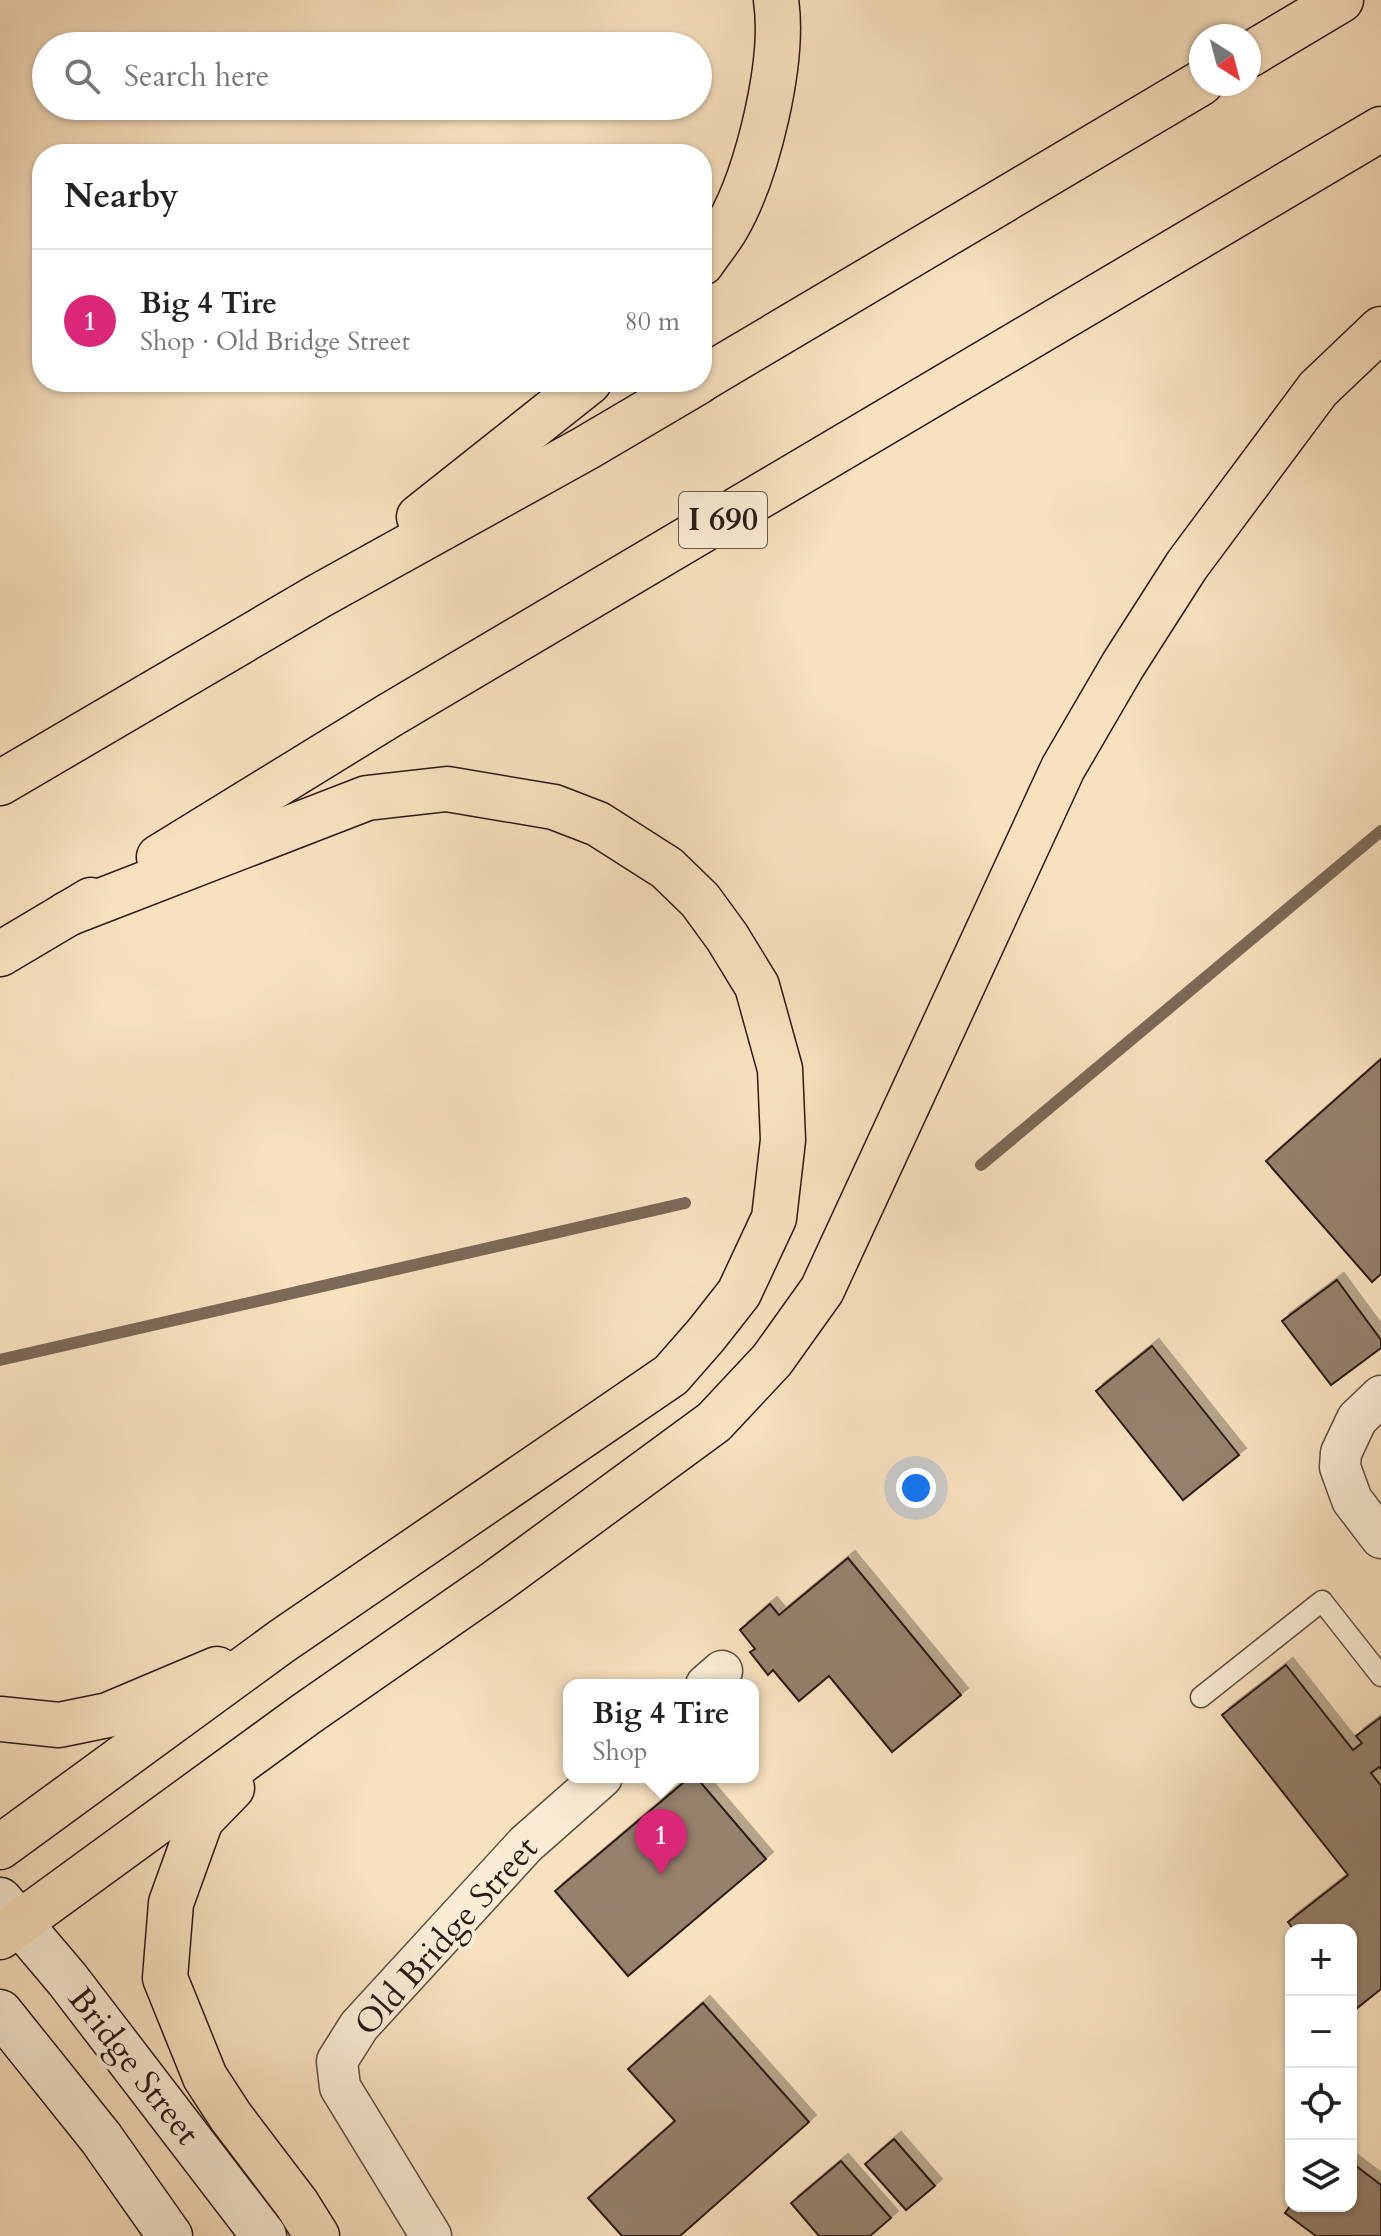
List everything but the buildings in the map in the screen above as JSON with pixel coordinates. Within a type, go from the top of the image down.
[{"type":"highway","points":[[712,249],[727,227],[754,164],[776,63],[776,0]]},
{"type":"highway","points":[[1261,48],[1341,0]]},
{"type":"highway","points":[[712,374],[1189,90]]},
{"type":"highway","name":"I 690","points":[[0,954],[390,715],[1381,129]]},
{"type":"highway","points":[[6,1920],[496,1582],[714,1422],[772,1360],[822,1290],[1063,768],[1123,665],[1187,565],[1318,389],[1381,329]]},
{"type":"highway","points":[[319,596],[576,392]]},
{"type":"highway","points":[[0,783],[319,596],[681,392]]},
{"type":"highway","points":[[0,1847],[282,1641],[671,1375],[739,1293],[774,1218],[783,1140],[780,1069],[757,986],[727,937],[700,900],[667,868],[598,824],[554,807],[447,789],[367,798],[67,914]]},
{"type":"highway","points":[[0,1719],[59,1725],[108,1715],[282,1641]]},
{"type":"highway","points":[[306,1714],[201,1820],[171,1903],[165,1978],[205,2077],[317,2236]]},
{"type":"main road","name":"Bridge Street","points":[[6,1920],[67,1979],[264,2236]]},
{"type":"main road","name":"Bridge Street","points":[[0,2012],[101,2138],[170,2236]]},
{"type":"street","points":[[1381,1396],[1357,1419],[1341,1453],[1340,1467],[1352,1500],[1381,1538]]},
{"type":"street","name":"Old Bridge Street","points":[[431,2236],[340,2087],[337,2061],[359,2026],[526,1844],[595,1783]]},
{"type":"lane","points":[[1201,1697],[1322,1601],[1381,1676]]},
{"type":"waterway","points":[[981,1165],[1381,831]]},
{"type":"waterway","points":[[0,1360],[685,1203]]},
{"type":"place","name":"Big 4 Tire","points":[[661,1875]]}]
